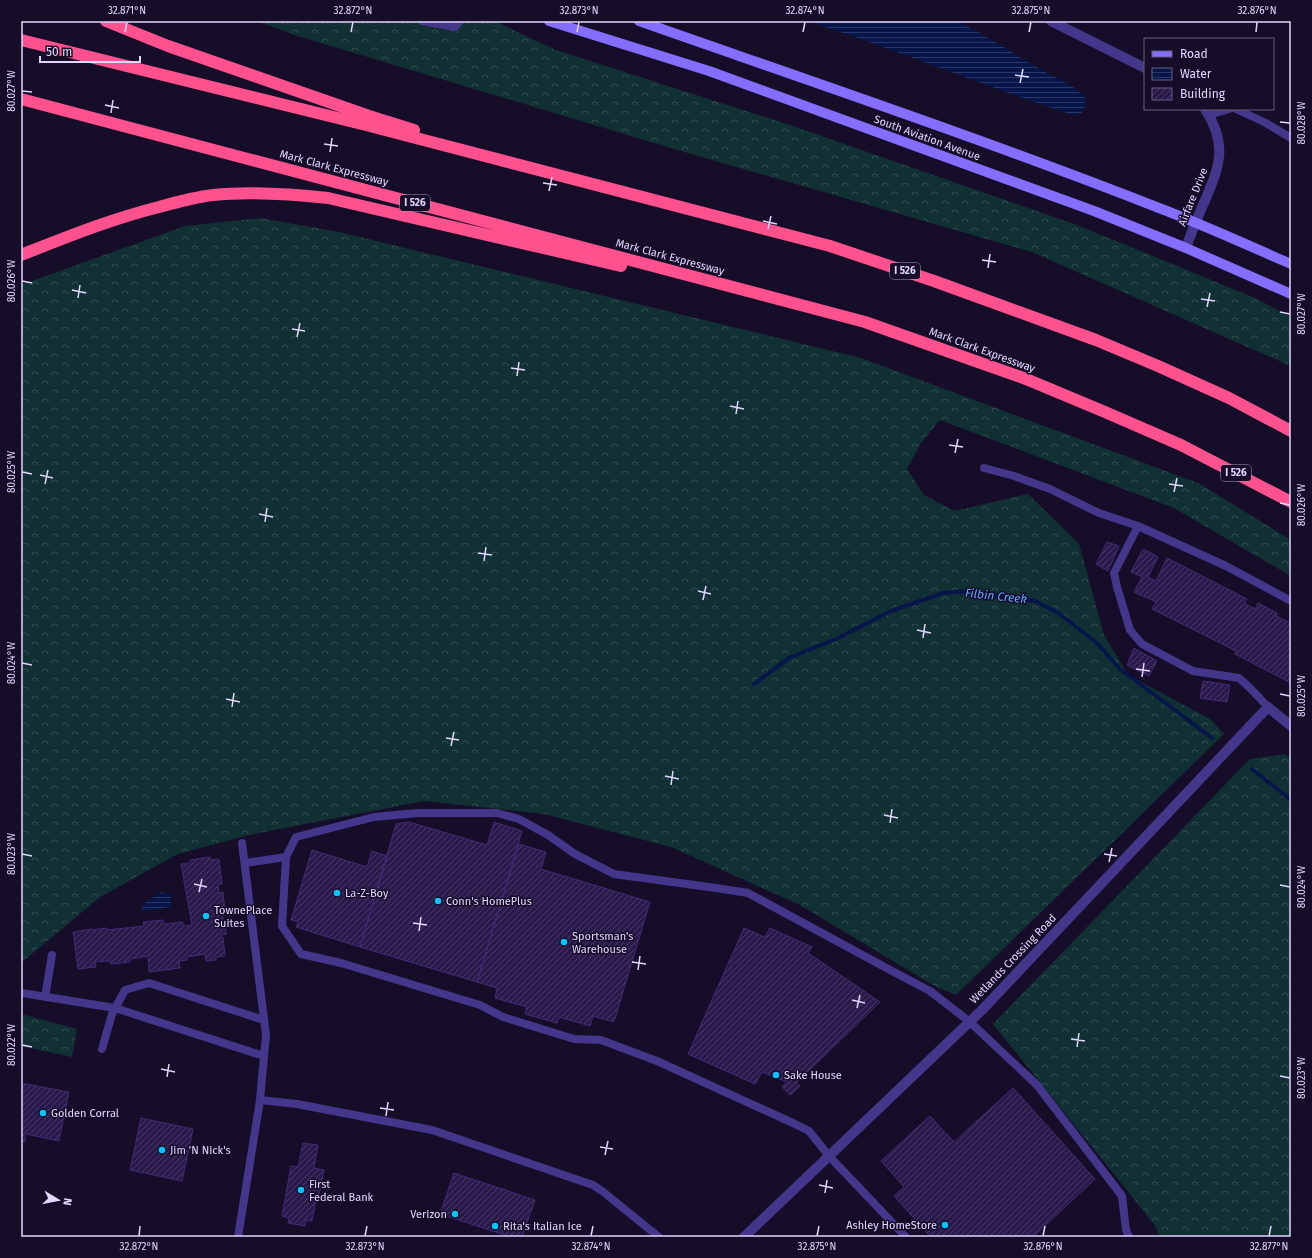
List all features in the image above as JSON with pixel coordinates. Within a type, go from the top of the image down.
[{"type":"highway","points":[[106,21],[168,46],[369,116],[599,186]]},
{"type":"highway","name":"I 526","points":[[21,40],[366,125],[830,246],[934,281],[1096,340],[1230,398],[1291,431]]},
{"type":"highway","name":"Mark Clark Expressway","points":[[21,99],[865,322],[1033,382],[1181,445],[1291,502]]},
{"type":"highway","points":[[21,255],[93,226],[181,201],[213,195],[282,193],[328,198],[504,240],[810,307]]},
{"type":"street","name":"South Aviation Avenue","points":[[549,21],[709,71],[1100,214],[1186,248],[1291,294]]},
{"type":"street","name":"South Aviation Avenue","points":[[639,21],[880,105],[1092,182],[1195,222],[1291,264]]},
{"type":"street","points":[[1051,21],[1144,68]]},
{"type":"street","name":"Airfare Drive","points":[[1186,248],[1195,222],[1215,176],[1219,161],[1220,154],[1218,139],[1207,112]]},
{"type":"street","points":[[1268,707],[1291,726]]},
{"type":"street","name":"Wetlands Crossing Road","points":[[744,1237],[970,1022],[1268,707]]},
{"type":"lane","points":[[422,21],[455,27],[460,21]]},
{"type":"lane","points":[[1207,112],[1221,110]]},
{"type":"lane","points":[[1238,110],[1266,123],[1291,138]]},
{"type":"lane","points":[[984,468],[1014,476],[1050,489],[1099,513],[1138,526],[1226,566],[1291,601]]},
{"type":"lane","points":[[1138,526],[1114,573],[1130,630],[1142,644],[1193,671],[1239,678],[1268,707]]},
{"type":"lane","points":[[906,1237],[829,1156],[809,1131],[657,1061],[601,1040],[574,1039],[503,1017],[480,1005],[341,963],[301,954],[282,926],[286,857],[296,837],[374,818],[417,813],[497,813],[519,819],[548,835],[575,854],[614,874],[748,893],[892,972],[930,991],[970,1022],[1037,1085],[1122,1196],[1126,1230],[1129,1237]]},
{"type":"lane","points":[[238,1237],[260,1100],[266,1035],[242,843]]},
{"type":"lane","points":[[245,863],[286,857]]},
{"type":"lane","points":[[46,997],[52,955]]},
{"type":"lane","points":[[102,1049],[112,1014],[125,990],[149,983],[264,1020]]},
{"type":"lane","points":[[22,993],[115,1008],[264,1056]]},
{"type":"lane","points":[[260,1100],[318,1107],[432,1130],[593,1185],[659,1237]]},
{"type":"green space","points":[[256,21],[494,21],[556,50],[790,125],[1077,225],[1255,298],[1291,317],[1291,366],[1032,252],[681,151],[298,36]]},
{"type":"green space","points":[[260,218],[339,232],[861,358],[1198,483],[1291,540],[1291,576],[1174,508],[940,420],[921,443],[907,469],[924,495],[954,511],[1028,494],[1079,544],[1104,635],[1128,675],[1210,719],[1224,734],[956,995],[933,985],[800,905],[671,847],[544,814],[424,801],[249,835],[178,854],[100,897],[21,963],[21,285],[185,226]]},
{"type":"green space","points":[[1285,754],[1291,759],[1291,1237],[1160,1237],[1154,1224],[993,1024],[1250,759]]},
{"type":"green space","points":[[21,1014],[77,1029],[72,1057],[21,1046]]},
{"type":"water","points":[[808,21],[957,21],[1077,90],[1086,99],[1084,108],[1080,115],[1070,114]]},
{"type":"water","points":[[161,892],[171,895],[171,907],[142,911],[142,905]]},
{"type":"building","points":[[1107,542],[1119,546],[1108,571],[1096,564]]},
{"type":"building","points":[[1143,549],[1158,557],[1148,577],[1156,581],[1167,558],[1247,599],[1244,603],[1255,609],[1258,603],[1277,613],[1276,616],[1291,623],[1291,683],[1235,654],[1236,651],[1152,609],[1156,602],[1134,592],[1142,577],[1131,572]]},
{"type":"building","points":[[1134,648],[1157,661],[1149,676],[1127,665]]},
{"type":"building","points":[[1203,681],[1230,685],[1227,702],[1200,698]]},
{"type":"building","name":"Conn's HomePlus","points":[[409,822],[487,845],[494,822],[522,831],[477,982],[360,947],[396,824]]},
{"type":"building","name":"Sportsman's Warehouse","points":[[519,844],[546,852],[541,869],[650,902],[614,1022],[593,1016],[590,1026],[559,1017],[557,1023],[525,1014],[527,1007],[495,998],[497,988],[477,982]]},
{"type":"building","name":"La-Z-Boy","points":[[312,850],[367,867],[372,851],[387,856],[360,947],[296,927],[298,922],[291,920]]},
{"type":"building","name":"TownePlace Suites","points":[[210,857],[210,860],[219,859],[222,884],[218,884],[219,893],[223,892],[225,912],[222,912],[223,921],[225,921],[226,934],[221,935],[222,938],[223,937],[225,956],[216,957],[216,960],[206,961],[205,954],[187,957],[187,960],[179,961],[180,968],[149,972],[148,956],[130,959],[130,962],[111,964],[110,961],[95,962],[96,967],[78,969],[73,932],[91,929],[107,928],[107,930],[144,926],[143,922],[163,920],[164,924],[183,922],[183,926],[192,925],[181,864],[190,863],[190,860]]},
{"type":"building","points":[[744,928],[765,937],[770,928],[812,947],[808,953],[880,1002],[796,1083],[800,1086],[790,1095],[782,1087],[787,1082],[762,1072],[755,1084],[688,1054]]},
{"type":"building","name":"Golden Corral","points":[[21,1083],[69,1092],[59,1141],[26,1134],[25,1142],[21,1141]]},
{"type":"building","points":[[1013,1088],[1095,1179],[1034,1236],[1035,1237],[931,1237],[894,1196],[904,1187],[881,1161],[930,1116],[954,1142]]},
{"type":"building","name":"Jim 'N Nick's","points":[[141,1118],[193,1129],[182,1181],[130,1170]]},
{"type":"building","points":[[303,1143],[318,1145],[314,1168],[324,1170],[319,1194],[317,1194],[312,1221],[306,1220],[305,1226],[288,1223],[289,1218],[282,1216],[291,1166],[298,1167]]},
{"type":"building","points":[[454,1173],[535,1200],[522,1237],[511,1237],[440,1214]]},
{"type":"waterway","name":"Filbin Creek","points":[[754,684],[789,658],[838,638],[891,611],[943,593],[971,591],[1035,601],[1057,612],[1097,643],[1120,669],[1212,738]]},
{"type":"waterway","name":"Filbin Creek","points":[[1252,769],[1291,800]]},
{"type":"place","name":"La-Z-Boy","points":[[337,893]]},
{"type":"place","name":"Conn's HomePlus","points":[[438,901]]},
{"type":"place","name":"TownePlace Suites","points":[[206,916]]},
{"type":"place","name":"Sportsman's Warehouse","points":[[564,942]]},
{"type":"place","name":"Sake House","points":[[776,1075]]},
{"type":"place","name":"Golden Corral","points":[[43,1113]]},
{"type":"place","name":"Jim 'N Nick's","points":[[162,1150]]},
{"type":"place","name":"First Federal Bank","points":[[301,1190]]},
{"type":"place","name":"Verizon","points":[[455,1214]]},
{"type":"place","name":"Ashley HomeStore","points":[[945,1225]]},
{"type":"place","name":"Rita's Italian Ice","points":[[495,1226]]}]
